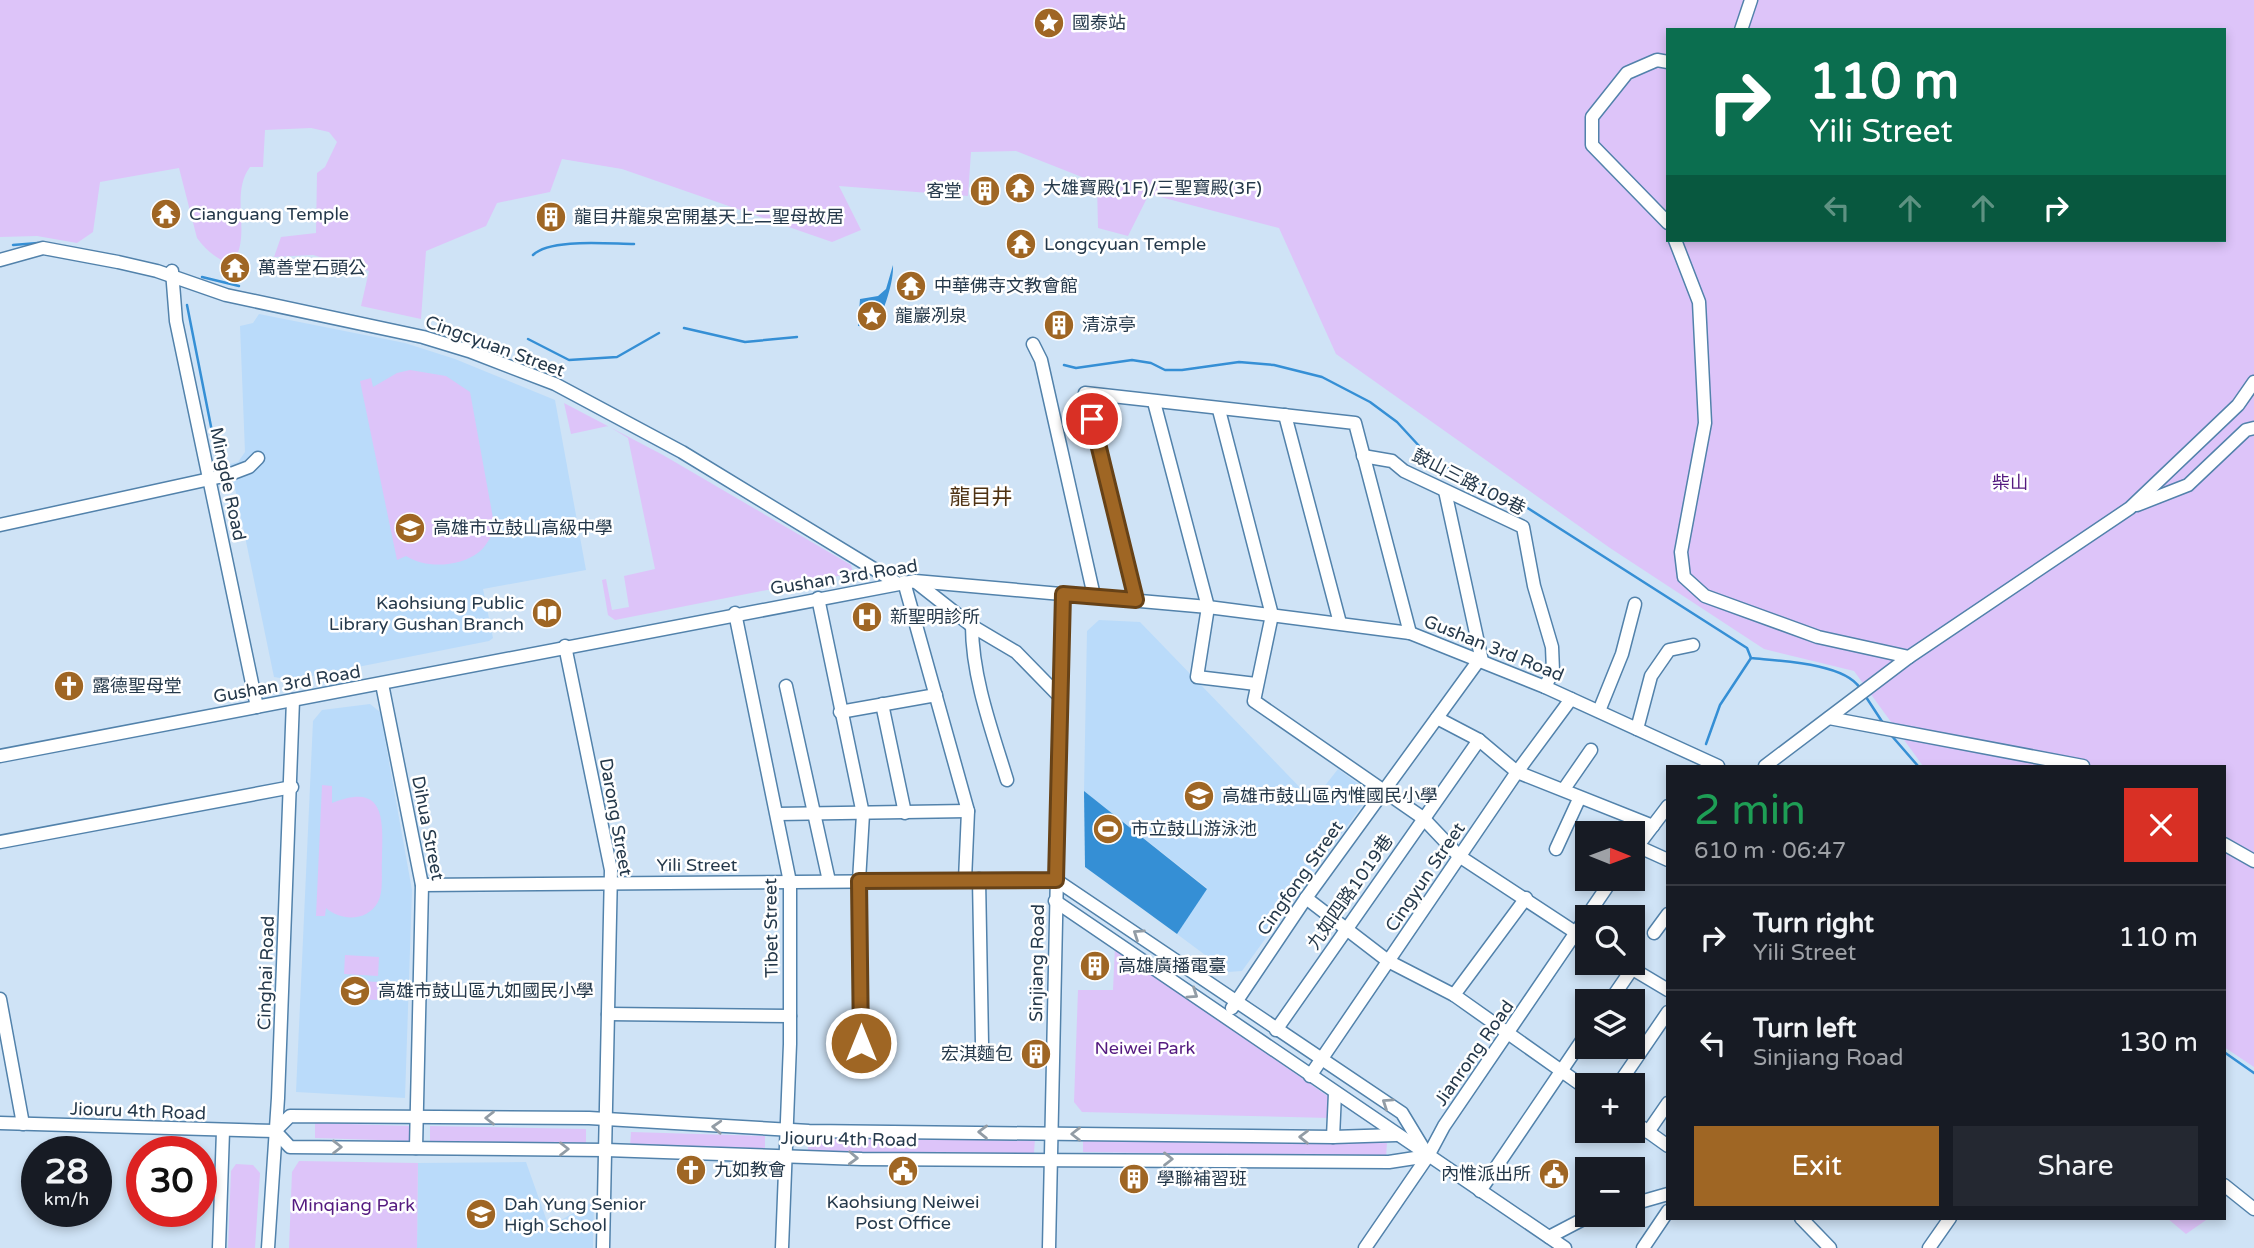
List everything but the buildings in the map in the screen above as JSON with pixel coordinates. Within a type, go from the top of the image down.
[{"type":"street","points":[[1742,28],[1751,0]]},
{"type":"street","points":[[1666,62],[1657,60],[1627,73],[1592,117],[1592,145],[1666,221]]},
{"type":"street","points":[[1676,242],[1699,302],[1705,423],[1681,552],[1684,578],[1704,596],[1818,637],[1909,657]]},
{"type":"street","name":"Cingcyuan Street","points":[[0,260],[43,248],[172,271],[226,295],[423,337],[555,384],[682,452],[905,582],[1016,652],[1060,697]]},
{"type":"street","name":"Mingde Road","points":[[172,271],[176,321],[257,707]]},
{"type":"street","points":[[1033,344],[1043,371],[1094,596]]},
{"type":"street","points":[[1766,765],[1909,657],[2130,508],[2238,405],[2254,382]]},
{"type":"street","points":[[1136,600],[1085,393],[1355,423],[1410,633]]},
{"type":"street","points":[[1154,402],[1208,607],[1197,677],[1256,684]]},
{"type":"street","points":[[1219,410],[1272,615],[1254,701],[1423,818],[1459,856],[1575,932]]},
{"type":"street","points":[[1284,415],[1339,623]]},
{"type":"street","points":[[2130,508],[2188,485],[2246,430],[2254,428]]},
{"type":"street","name":"鼓山三路109巷","points":[[1363,456],[1392,461],[1445,491],[1515,522],[1526,534],[1534,586],[1552,647],[1553,671],[1545,687]]},
{"type":"street","points":[[0,526],[208,480],[249,467],[258,458]]},
{"type":"street","points":[[1445,491],[1480,660]]},
{"type":"street","points":[[905,582],[968,811],[972,880],[981,953],[982,1043]]},
{"type":"street","name":"Gushan 3rd Road","points":[[0,756],[905,582],[1208,607],[1410,633],[1599,711],[1698,762]]},
{"type":"street","name":"Sinjiang Road","points":[[1049,1248],[1063,594]]},
{"type":"street","points":[[818,598],[863,814],[859,881],[861,1043]]},
{"type":"street","points":[[1599,711],[1622,654],[1635,604]]},
{"type":"street","name":"Tibet Street","points":[[735,613],[790,881],[790,1016],[782,1248]]},
{"type":"street","points":[[972,626],[972,645],[980,681],[1007,780]]},
{"type":"street","points":[[1637,729],[1651,676],[1669,650],[1693,645]]},
{"type":"street","name":"Darong Street","points":[[565,646],[611,870],[604,1248]]},
{"type":"street","name":"Cingfong Street","points":[[1226,1017],[1306,898],[1480,660]]},
{"type":"street","name":"Dihua Street","points":[[382,684],[422,885],[416,1148]]},
{"type":"street","points":[[786,686],[829,881]]},
{"type":"street","points":[[840,712],[936,695]]},
{"type":"street","name":"Cingyun Street","points":[[1310,1076],[1517,772],[1571,699]]},
{"type":"street","name":"Cinghai Road","points":[[268,1248],[292,787],[293,700]]},
{"type":"street","points":[[882,704],[905,813]]},
{"type":"street","points":[[1437,718],[1479,740],[1517,772],[1564,789],[1579,799],[1653,826]]},
{"type":"street","points":[[1829,718],[2079,765]]},
{"type":"street","name":"九如四路1019巷","points":[[1276,1030],[1479,740]]},
{"type":"street","points":[[1564,789],[1591,750]]},
{"type":"street","points":[[0,842],[292,787]]},
{"type":"street","points":[[1556,849],[1579,799]]},
{"type":"street","points":[[1645,836],[1666,809]]},
{"type":"street","points":[[777,814],[968,811]]},
{"type":"street","points":[[2226,845],[2254,860]]},
{"type":"street","points":[[1645,852],[1666,858]]},
{"type":"street","points":[[1056,880],[1402,1113],[1428,1156]]},
{"type":"street","name":"Yili Street","points":[[422,885],[1056,880]]},
{"type":"street","points":[[1306,898],[1345,931],[1388,961],[1454,995],[1575,1080]]},
{"type":"street","points":[[1454,995],[1526,898]]},
{"type":"street","points":[[1055,901],[1565,1248]]},
{"type":"street","points":[[1654,933],[1666,917]]},
{"type":"street","name":"Jianrong Road","points":[[1365,1248],[1575,932]]},
{"type":"street","points":[[1642,975],[1666,989]]},
{"type":"street","points":[[0,999],[23,1124]]},
{"type":"street","points":[[608,1014],[790,1016]]},
{"type":"street","points":[[1626,1073],[1666,1015]]},
{"type":"street","points":[[1480,1191],[1575,1050]]},
{"type":"street","points":[[1333,1137],[1335,1093]]},
{"type":"street","points":[[1648,1132],[1666,1105]]},
{"type":"street","name":"Jiouru 4th Road","points":[[0,1123],[275,1131],[290,1116],[416,1117],[607,1119],[786,1130],[1333,1137],[1396,1135]]},
{"type":"street","points":[[1645,1130],[1666,1145]]},
{"type":"street","points":[[219,1248],[223,1131]]},
{"type":"street","name":"Jiouru 4th Road","points":[[275,1131],[290,1147],[1389,1162],[1428,1156]]},
{"type":"street","points":[[2226,1187],[2254,1209]]},
{"type":"street","points":[[1645,1201],[1666,1195]]},
{"type":"street","points":[[1643,1248],[1666,1214]]},
{"type":"street","points":[[1804,1220],[1830,1248]]},
{"type":"street","points":[[1930,1248],[1949,1220]]},
{"type":"street","points":[[1549,1237],[1575,1223]]},
{"type":"shaded area","name":"高雄市立鼓山高級中學","points":[[259,314],[405,343],[455,359],[555,400],[586,570],[483,589],[493,638],[489,641],[292,680],[274,677],[230,464],[238,462],[245,452],[240,326],[253,323]]},
{"type":"shaded area","name":"高雄市鼓山區內惟國民小學","points":[[1099,620],[1140,622],[1313,801],[1338,769],[1361,786],[1363,804],[1242,971],[1228,972],[1177,934],[1207,888],[1084,791],[1087,631]]},
{"type":"shaded area","name":"高雄市鼓山區九如國民小學","points":[[370,704],[380,712],[412,890],[405,1098],[296,1092],[313,721],[322,710]]},
{"type":"shaded area","name":"Dah Yung Senior High School","points":[[526,1162],[549,1227],[594,1201],[593,1248],[417,1248],[418,1163]]},
{"type":"green space","name":"柴山","points":[[0,0],[2254,0],[2254,1067],[2226,1048],[2226,765],[1922,765],[1854,671],[1764,649],[1610,548],[1336,354],[1279,228],[1149,194],[1128,236],[1098,228],[1097,183],[1016,151],[971,152],[968,196],[839,186],[861,230],[832,242],[622,169],[562,159],[550,192],[497,203],[486,226],[426,251],[421,319],[361,306],[369,271],[313,255],[274,257],[281,237],[316,233],[317,173],[325,167],[337,142],[329,132],[311,128],[265,130],[263,167],[250,167],[241,190],[241,241],[232,264],[212,254],[197,238],[179,168],[100,182],[93,232],[77,243],[37,236],[0,237]]},
{"type":"green space","points":[[410,370],[446,376],[470,392],[495,529],[479,552],[462,561],[443,565],[423,563],[406,556],[397,560],[360,381],[371,378],[373,387],[397,373]]},
{"type":"green space","points":[[564,403],[608,426],[571,434]]},
{"type":"green space","points":[[609,427],[663,455],[851,565],[853,573],[615,620],[608,615],[602,580],[606,579],[612,610],[629,607],[624,576],[655,569],[628,438]]},
{"type":"green space","points":[[322,785],[332,786],[332,803],[350,797],[363,797],[378,808],[381,818],[381,892],[373,909],[361,916],[346,917],[326,908],[325,916],[316,916]]},
{"type":"green space","name":"Neiwei Park","points":[[1115,947],[1329,1097],[1329,1118],[1082,1112],[1074,1102],[1078,990],[1113,990]]},
{"type":"green space","points":[[345,955],[379,957],[378,976],[344,974]]},
{"type":"green space","points":[[344,980],[378,982],[377,1000],[343,998]]},
{"type":"green space","points":[[315,1123],[411,1126],[410,1141],[315,1138]]},
{"type":"green space","points":[[430,1126],[586,1129],[586,1144],[430,1141]]},
{"type":"green space","points":[[631,1132],[765,1136],[765,1152],[630,1147]]},
{"type":"green space","points":[[808,1137],[1035,1138],[1034,1153],[808,1152]]},
{"type":"green space","points":[[1083,1138],[1387,1143],[1386,1157],[1083,1152]]},
{"type":"green space","name":"Minqiang Park","points":[[299,1161],[418,1163],[417,1248],[289,1248],[292,1172]]},
{"type":"green space","points":[[236,1164],[253,1165],[260,1173],[255,1248],[228,1248],[231,1171]]},
{"type":"green space","points":[[2169,1220],[2206,1220],[2186,1234]]},
{"type":"water","points":[[893,265],[890,288],[878,321],[874,327],[858,326],[860,299],[878,296],[886,289]]},
{"type":"water","name":"市立鼓山游泳池","points":[[1084,791],[1207,889],[1177,934],[1085,867]]},
{"type":"waterway","points":[[13,245],[38,243]]},
{"type":"waterway","points":[[533,255],[541,250],[566,244],[634,244]]},
{"type":"waterway","points":[[202,277],[239,286]]},
{"type":"waterway","points":[[187,305],[219,467]]},
{"type":"waterway","points":[[684,328],[745,342],[797,337]]},
{"type":"waterway","points":[[528,339],[569,360],[617,357],[659,333]]},
{"type":"waterway","points":[[1064,365],[1076,368],[1132,360],[1151,363],[1165,370],[1182,370],[1239,362],[1274,365],[1322,377],[1370,402],[1397,422],[1432,460],[1526,507],[1747,648],[1751,658],[1826,668],[1852,680],[1860,688]]},
{"type":"waterway","points":[[1706,744],[1720,705],[1751,658]]},
{"type":"waterway","points":[[1866,697],[1883,723]]},
{"type":"waterway","points":[[1891,735],[1917,765]]},
{"type":"waterway","points":[[2226,1053],[2254,1073]]},
{"type":"place","name":"國泰站","points":[[1049,23]]},
{"type":"place","name":"大雄寶殿(1F)/三聖寶殿(3F)","points":[[1020,188]]},
{"type":"place","name":"客堂","points":[[985,191]]},
{"type":"place","name":"Cianguang Temple","points":[[166,214]]},
{"type":"place","name":"龍目井龍泉宮開基天上二聖母故居","points":[[551,217]]},
{"type":"place","name":"Longcyuan Temple","points":[[1021,244]]},
{"type":"place","name":"萬善堂石頭公","points":[[235,268]]},
{"type":"place","name":"中華佛寺文教會館","points":[[911,286]]},
{"type":"place","name":"龍巖冽泉","points":[[872,316]]},
{"type":"place","name":"清涼亭","points":[[1059,325]]},
{"type":"place","name":"高雄市立鼓山高級中學","points":[[410,528]]},
{"type":"place","name":"Kaohsiung Public Library Gushan Branch","points":[[547,613]]},
{"type":"place","name":"新聖明診所","points":[[867,617]]},
{"type":"place","name":"露德聖母堂","points":[[69,686]]},
{"type":"place","name":"高雄市鼓山區內惟國民小學","points":[[1199,796]]},
{"type":"place","name":"市立鼓山游泳池","points":[[1108,829]]},
{"type":"place","name":"高雄廣播電臺","points":[[1095,966]]},
{"type":"place","name":"高雄市鼓山區九如國民小學","points":[[355,991]]},
{"type":"place","name":"宏淇麵包","points":[[1036,1054]]},
{"type":"place","name":"九如教會","points":[[691,1170]]},
{"type":"place","name":"Kaohsiung Neiwei Post Office","points":[[903,1171]]},
{"type":"place","name":"內惟派出所","points":[[1554,1174]]},
{"type":"place","name":"學聯補習班","points":[[1134,1179]]},
{"type":"place","name":"Dah Yung Senior High School","points":[[481,1214]]},
{"type":"district","name":"龍目井","points":[[981,497]]},
{"type":"route","points":[[861,1043],[859,881],[1056,880],[1063,594],[1136,600],[1092,419]]}]
